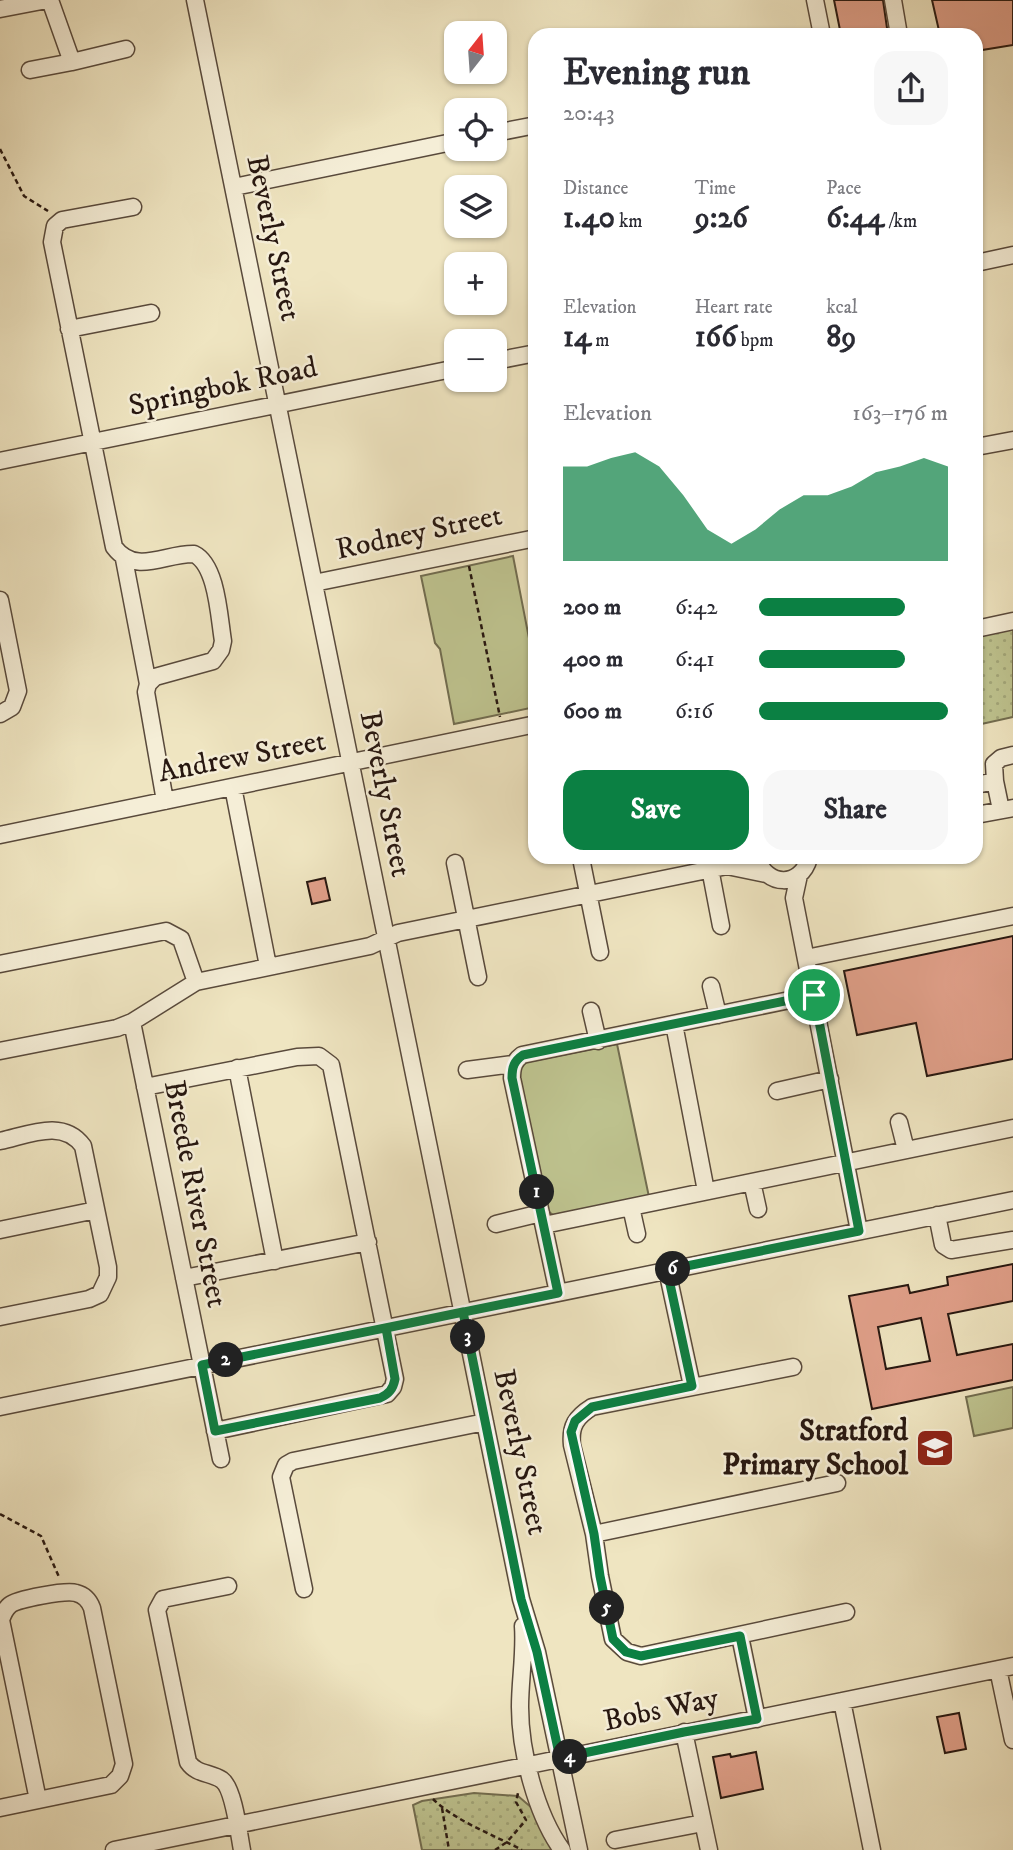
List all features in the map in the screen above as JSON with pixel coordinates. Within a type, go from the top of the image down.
[{"type":"street","points":[[0,9],[49,0],[72,62]]},
{"type":"street","name":"Beverly Street","points":[[195,0],[521,1599],[537,1652],[579,1850]]},
{"type":"street","points":[[815,0],[821,28]]},
{"type":"street","points":[[893,0],[898,28]]},
{"type":"street","points":[[30,70],[127,49]]},
{"type":"street","points":[[507,131],[528,127]]},
{"type":"street","points":[[234,187],[444,144]]},
{"type":"street","points":[[132,206],[62,220],[55,226],[52,242],[114,547],[124,559],[148,684],[146,702],[165,800]]},
{"type":"street","points":[[983,261],[1013,255]]},
{"type":"street","points":[[69,329],[151,313]]},
{"type":"street","points":[[507,359],[528,355]]},
{"type":"street","name":"Springbok Road","points":[[0,461],[444,371]]},
{"type":"street","points":[[983,446],[1013,440]]},
{"type":"street","name":"Rodney Street","points":[[314,583],[528,540]]},
{"type":"street","points":[[124,559],[137,562],[194,554],[201,557],[210,570],[223,641],[221,650],[213,661],[163,673],[148,684]]},
{"type":"street","points":[[0,600],[18,691],[12,707],[0,714]]},
{"type":"street","points":[[983,627],[1013,621]]},
{"type":"street","name":"Andrew Street","points":[[0,835],[528,726]]},
{"type":"street","points":[[983,814],[1007,809],[995,781],[994,764],[1001,758],[1013,755]]},
{"type":"street","points":[[983,784],[995,781]]},
{"type":"street","points":[[233,787],[268,966]]},
{"type":"street","points":[[455,863],[478,977]]},
{"type":"street","points":[[582,864],[600,952]]},
{"type":"street","points":[[0,1052],[117,1028],[132,1022],[196,982],[370,946],[398,933],[589,894],[705,864]]},
{"type":"street","points":[[709,864],[721,926]]},
{"type":"street","points":[[738,864],[770,876],[791,879],[808,864]]},
{"type":"street","points":[[761,864],[794,898]]},
{"type":"street","points":[[808,864],[794,898],[859,1231]]},
{"type":"street","points":[[806,958],[1013,916]]},
{"type":"street","points":[[0,964],[166,931],[181,939],[196,982]]},
{"type":"street","points":[[711,986],[718,1015]]},
{"type":"street","points":[[467,1070],[513,1064],[523,1055],[814,995]]},
{"type":"street","points":[[591,1011],[598,1041]]},
{"type":"street","name":"Breede River Street","points":[[132,1022],[221,1459]]},
{"type":"street","points":[[674,1024],[706,1191]]},
{"type":"street","points":[[145,1087],[312,1056],[319,1056],[331,1065],[386,1328],[395,1379],[387,1394],[215,1431]]},
{"type":"street","points":[[513,1064],[512,1078],[558,1293]]},
{"type":"street","points":[[237,1068],[275,1261]]},
{"type":"street","points":[[777,1091],[830,1079]]},
{"type":"street","points":[[898,1122],[906,1150]]},
{"type":"street","points":[[496,1224],[631,1207],[1013,1128]]},
{"type":"street","points":[[0,1140],[60,1129],[76,1137],[83,1146],[108,1267],[108,1277],[100,1294],[0,1317]]},
{"type":"street","points":[[752,1182],[758,1209]]},
{"type":"street","points":[[0,1407],[1013,1200]]},
{"type":"street","points":[[631,1207],[637,1234]]},
{"type":"street","points":[[0,1230],[96,1210]]},
{"type":"street","points":[[937,1215],[943,1245],[951,1250],[1013,1240]]},
{"type":"street","points":[[184,1278],[368,1242]]},
{"type":"street","points":[[667,1270],[692,1386]]},
{"type":"street","points":[[793,1367],[592,1407],[575,1421],[571,1432],[572,1445],[594,1534],[613,1639],[626,1652],[641,1656],[846,1612]]},
{"type":"street","points":[[304,1589],[281,1477],[286,1465],[293,1461],[485,1422]]},
{"type":"street","points":[[594,1534],[837,1483]]},
{"type":"street","points":[[228,1586],[167,1597],[159,1601],[157,1610],[188,1762],[198,1772],[219,1778],[226,1784],[242,1850]]},
{"type":"street","points":[[0,1808],[111,1785],[120,1776],[124,1764],[92,1608],[82,1595],[67,1592],[13,1603],[3,1614],[1,1625],[38,1800]]},
{"type":"street","name":"Beverly Street","points":[[521,1599],[524,1636],[520,1716],[528,1765],[541,1814],[562,1850]]},
{"type":"street","points":[[740,1636],[757,1719]]},
{"type":"street","points":[[1005,1667],[1013,1740]]},
{"type":"street","name":"Bobs Way","points":[[114,1850],[1005,1667]]},
{"type":"street","points":[[0,1702],[17,1699]]},
{"type":"street","points":[[842,1701],[872,1850]]},
{"type":"street","points":[[684,1732],[709,1850]]},
{"type":"street","points":[[615,1840],[703,1823]]},
{"type":"path","points":[[0,149],[24,196],[62,220]]},
{"type":"path","points":[[466,552],[503,731]]},
{"type":"path","points":[[0,1514],[41,1536],[67,1592]]},
{"type":"path","points":[[495,1850],[507,1842],[526,1820],[516,1802],[518,1793]]},
{"type":"path","points":[[430,1797],[449,1814],[522,1850]]},
{"type":"path","points":[[442,1808],[449,1850]]},
{"type":"green space","points":[[513,556],[528,633],[528,708],[454,724],[440,649],[435,643],[421,576]]},
{"type":"green space","points":[[1013,627],[1013,717],[983,724],[983,633]]},
{"type":"green space","points":[[617,1044],[649,1197],[553,1215],[548,1211],[519,1068],[527,1062]]},
{"type":"green space","points":[[1013,1387],[1013,1428],[974,1436],[966,1397]]},
{"type":"green space","points":[[474,1793],[518,1796],[532,1808],[552,1850],[422,1850],[413,1805],[422,1801]]},
{"type":"building","points":[[834,0],[883,0],[887,28],[840,28]]},
{"type":"building","points":[[932,0],[1013,0],[1013,45],[983,50],[983,28],[938,28]]},
{"type":"building","points":[[325,878],[330,900],[312,904],[307,882]]},
{"type":"building","points":[[1013,936],[1013,1059],[927,1076],[916,1023],[857,1035],[844,971]]},
{"type":"building","points":[[1013,1264],[1013,1301],[948,1314],[957,1355],[1013,1344],[1013,1380],[872,1409],[849,1296],[908,1285],[910,1293],[948,1285],[947,1277]],"holes":[[[921,1318],[930,1361],[886,1369],[878,1327]]]},
{"type":"building","points":[[959,1713],[966,1749],[945,1753],[937,1717]]},
{"type":"building","points":[[756,1752],[763,1789],[721,1798],[713,1757]]},
{"type":"place","name":"Stratford Primary School","points":[[935,1448]]},
{"type":"route","points":[[814,995],[523,1055],[517,1059],[513,1064],[512,1078],[558,1293],[202,1365],[215,1431],[380,1398],[393,1387],[395,1379],[386,1328],[463,1312],[521,1599],[537,1652],[560,1758],[757,1719],[740,1636],[641,1656],[626,1652],[613,1639],[594,1534],[571,1432],[575,1421],[592,1407],[692,1386],[667,1270],[859,1231],[814,995]]}]
